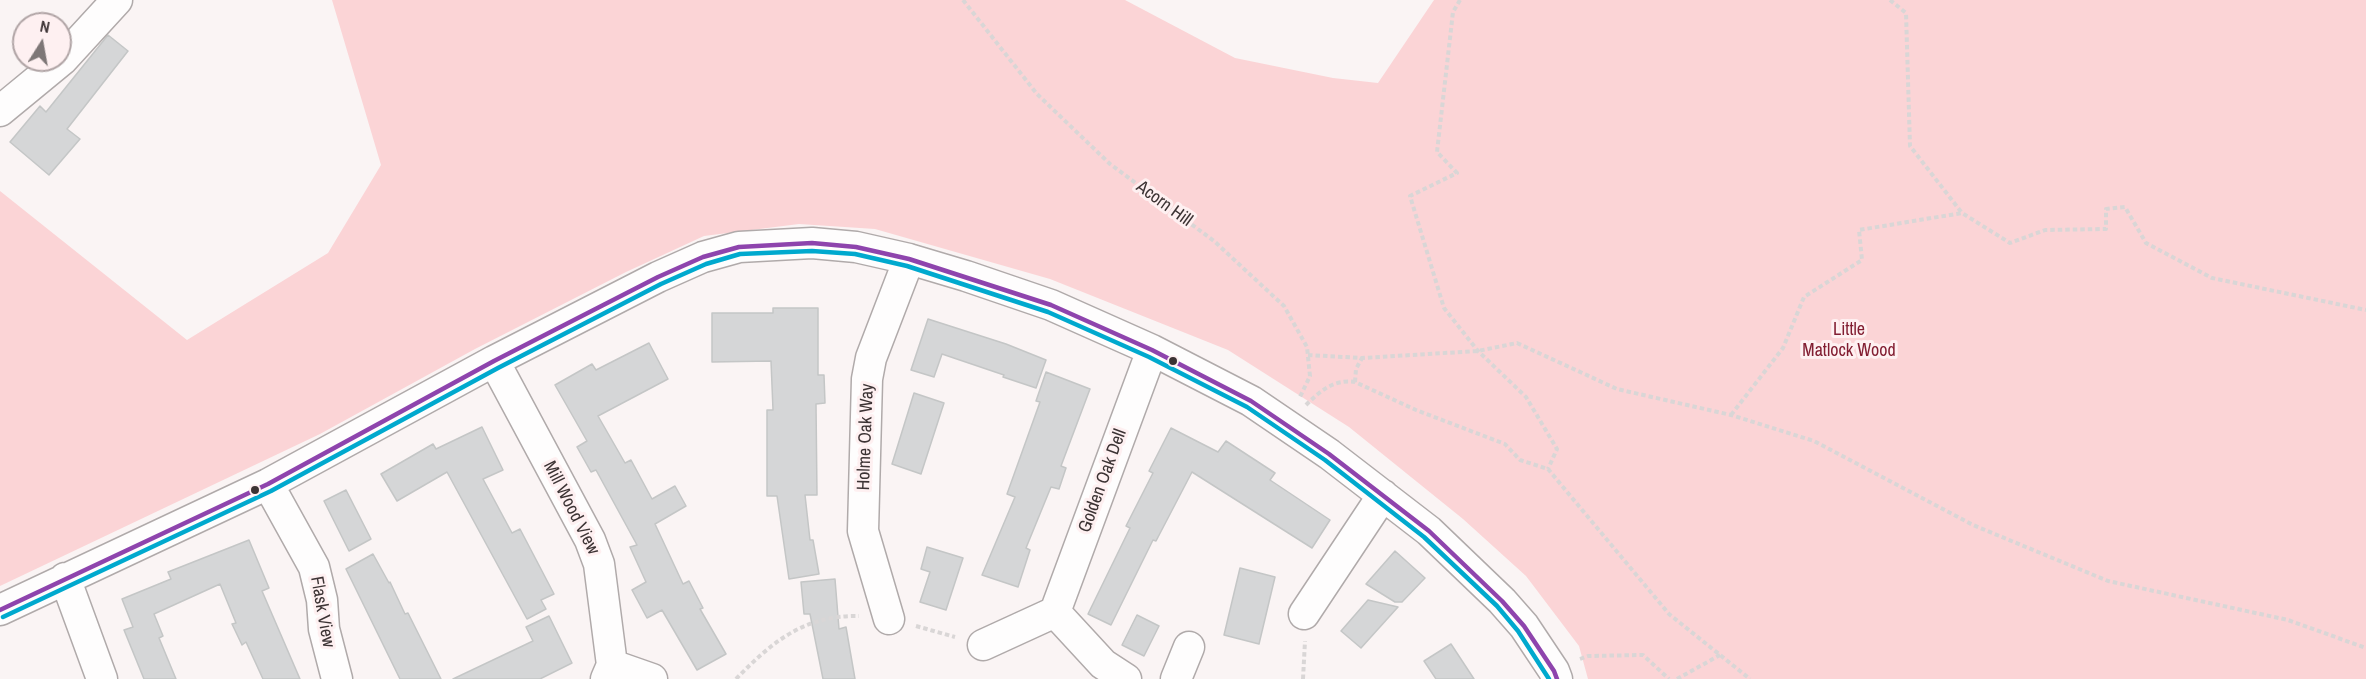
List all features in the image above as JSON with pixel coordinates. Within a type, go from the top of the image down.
[{"type":"street","points":[[0,111],[62,60],[117,0]]},
{"type":"street","points":[[0,610],[268,484],[494,362],[658,277],[703,257],[739,247],[812,243],[856,247],[909,259],[1051,305],[1152,350],[1251,401],[1329,454],[1429,531],[1502,601],[1524,626],[1556,675]]},
{"type":"street","name":"Holme Oak Way","points":[[889,619],[863,531],[867,379],[871,358],[909,259]]},
{"type":"street","name":"Golden Oak Dell","points":[[1055,612],[1152,350]]},
{"type":"street","name":"Mill Wood View","points":[[494,362],[590,540],[599,564],[609,672],[652,679]]},
{"type":"street","name":"Flask View","points":[[268,484],[314,567],[322,600],[324,629],[337,679]]},
{"type":"street","points":[[1304,614],[1383,495]]},
{"type":"street","points":[[65,578],[102,679]]},
{"type":"street","points":[[983,645],[1055,612],[1103,664],[1126,679]]},
{"type":"street","points":[[1176,679],[1189,647]]},
{"type":"path","name":"Acorn Hill","points":[[963,0],[1037,94],[1110,165],[1214,241],[1284,306],[1307,347],[1310,376],[1286,425]]},
{"type":"path","points":[[1460,0],[1453,12],[1437,152],[1457,173],[1410,196],[1444,308],[1478,351],[1526,397],[1557,449],[1548,469]]},
{"type":"path","points":[[1890,0],[1906,13],[1910,146],[1962,213],[2010,243],[2045,230],[2106,229],[2106,209],[2125,207],[2146,243],[2212,278],[2366,310]]},
{"type":"path","points":[[1731,415],[1783,348],[1804,297],[1862,260],[1859,230],[1962,213]]},
{"type":"path","points":[[1308,355],[1362,358],[1478,351],[1517,343],[1617,389],[1731,415],[1814,441],[1973,525],[2108,581],[2288,620],[2366,648]]},
{"type":"path","points":[[1355,382],[1356,369],[1362,358]]},
{"type":"path","points":[[1323,388],[1348,381],[1355,382],[1416,410],[1505,444],[1520,460],[1548,469],[1670,614],[1750,679]]},
{"type":"path","points":[[1303,679],[1304,614]]},
{"type":"path","points":[[736,679],[759,656],[789,632],[820,621],[856,616],[889,619],[983,645]]},
{"type":"path","points":[[1677,679],[1720,655]]},
{"type":"path","points":[[1556,675],[1588,656],[1643,656],[1669,679]]},
{"type":"green space","name":"Little Matlock Wood","points":[[332,0],[1125,0],[1235,58],[1333,78],[1378,83],[1434,0],[2366,0],[2366,679],[1588,679],[1579,646],[1526,576],[1463,519],[1349,427],[1228,350],[1050,279],[875,229],[799,224],[704,236],[626,272],[475,349],[320,434],[0,586],[0,191],[187,340],[328,253],[381,165]]},
{"type":"building","points":[[108,35],[128,51],[67,129],[80,139],[49,175],[10,142],[40,106],[46,112]]},
{"type":"building","points":[[773,308],[818,308],[818,375],[824,375],[825,403],[816,404],[817,495],[805,495],[810,540],[813,540],[819,574],[789,579],[777,496],[767,496],[767,410],[773,410],[771,361],[712,362],[712,313],[773,313]]},
{"type":"building","points":[[928,319],[1006,344],[1046,360],[1036,388],[942,354],[934,377],[911,370]]},
{"type":"building","points":[[649,343],[668,379],[598,416],[625,463],[631,460],[652,499],[675,486],[686,506],[655,524],[683,584],[689,581],[703,608],[700,609],[726,654],[697,670],[662,610],[647,618],[632,590],[646,582],[630,547],[637,545],[596,470],[591,472],[577,447],[587,441],[555,385],[592,364],[596,370]]},
{"type":"building","points":[[1046,372],[1090,389],[1061,466],[1066,468],[1059,489],[1051,487],[1026,548],[1030,550],[1018,587],[982,575],[1015,497],[1007,494],[1040,402],[1036,401]]},
{"type":"building","points":[[914,393],[944,403],[921,474],[892,464]]},
{"type":"building","points":[[482,427],[503,470],[483,479],[512,533],[520,529],[554,594],[541,600],[546,609],[527,619],[447,472],[397,501],[381,474],[433,444],[436,449]]},
{"type":"building","points":[[1171,428],[1218,452],[1226,441],[1275,473],[1270,480],[1330,520],[1312,548],[1192,472],[1156,541],[1153,540],[1111,625],[1088,614],[1130,528],[1126,526],[1153,473],[1149,471]]},
{"type":"building","points":[[346,490],[371,539],[349,551],[324,501]]},
{"type":"building","points":[[249,540],[269,588],[262,591],[300,679],[263,679],[246,642],[242,645],[232,624],[236,623],[220,584],[154,614],[163,636],[159,638],[176,679],[144,679],[124,630],[133,627],[122,599],[171,579],[168,572]]},
{"type":"building","points":[[927,547],[963,558],[946,610],[920,602],[930,572],[921,569]]},
{"type":"building","points":[[1395,551],[1425,578],[1402,602],[1395,602],[1366,584]]},
{"type":"building","points":[[373,554],[390,582],[405,614],[408,613],[441,679],[400,679],[346,569]]},
{"type":"building","points":[[1240,568],[1275,577],[1259,644],[1224,635]]},
{"type":"building","points":[[835,579],[839,629],[846,627],[855,679],[823,679],[810,614],[804,614],[801,582]]},
{"type":"building","points":[[1368,600],[1398,607],[1361,648],[1341,631]]},
{"type":"building","points":[[1137,615],[1159,626],[1144,656],[1122,645]]},
{"type":"building","points":[[549,616],[572,663],[540,679],[453,679],[533,641],[526,627]]},
{"type":"building","points":[[1451,644],[1474,679],[1436,679],[1424,661]]},
{"type":"transit line","points":[[0,610],[268,484],[494,361],[658,277],[703,257],[739,247],[812,243],[856,247],[909,259],[1051,305],[1152,350],[1251,401],[1329,454],[1429,531],[1502,601],[1524,626],[1557,679]]},
{"type":"transit line","points":[[3,617],[271,491],[498,368],[661,284],[706,264],[740,254],[812,251],[855,254],[907,266],[1048,312],[1149,357],[1247,407],[1325,460],[1424,537],[1497,606],[1518,631],[1549,679]]}]
